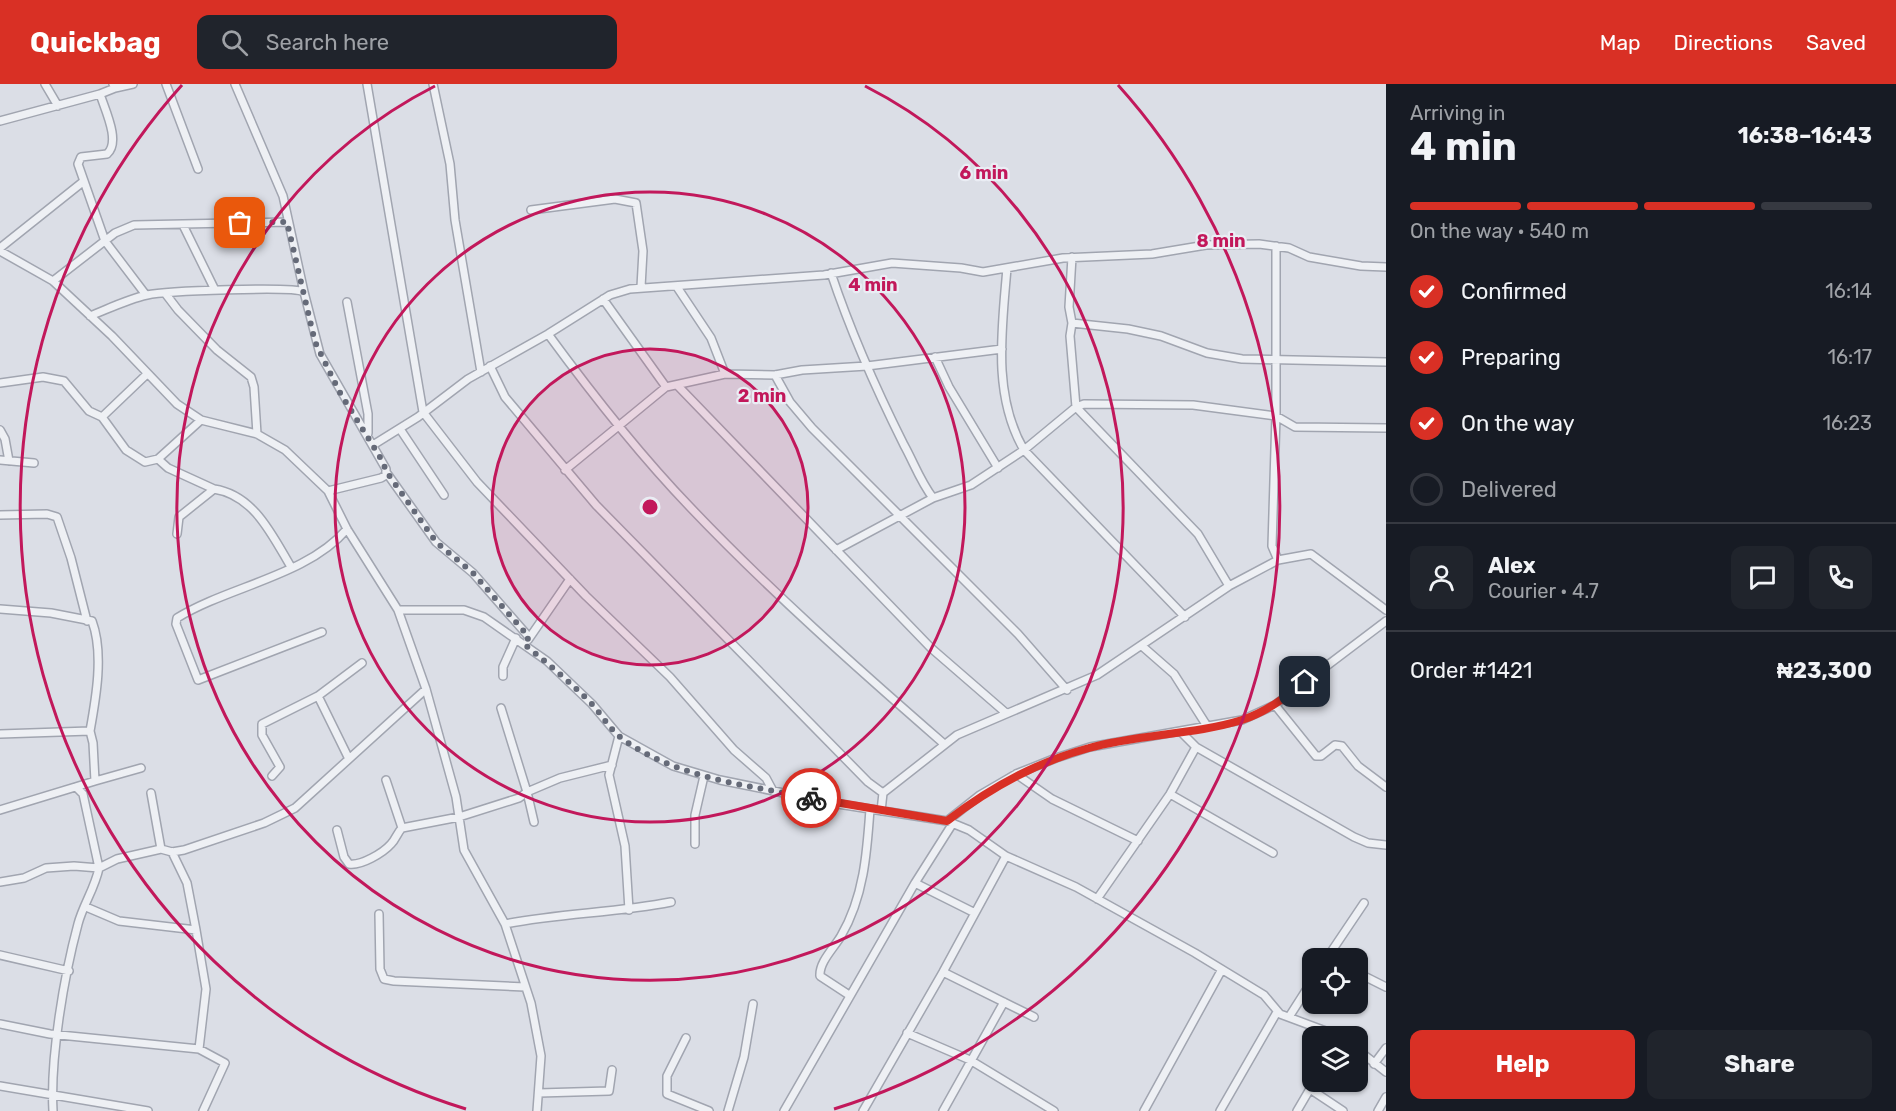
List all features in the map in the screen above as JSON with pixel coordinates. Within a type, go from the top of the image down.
[{"type":"street","points":[[45,84],[58,106]]},
{"type":"street","points":[[0,121],[100,94],[114,86],[133,84]]},
{"type":"street","points":[[166,84],[198,169]]},
{"type":"street","points":[[235,84],[283,196],[287,222],[320,354],[386,471],[436,542],[473,573],[529,637]]},
{"type":"street","points":[[367,84],[423,412],[477,482],[570,579],[670,677],[734,750],[766,778],[773,791]]},
{"type":"street","points":[[433,84],[450,164],[455,220],[481,372]]},
{"type":"street","points":[[100,94],[112,136],[112,147],[107,154],[81,157],[78,160],[105,241],[146,295]]},
{"type":"street","points":[[84,180],[0,249],[53,281],[171,400],[201,420],[257,434],[285,450],[328,491],[347,529],[398,610],[426,689],[456,797],[464,850],[505,924],[540,1043],[537,1111]]},
{"type":"street","points":[[531,210],[615,199],[636,202],[643,250],[641,287]]},
{"type":"street","points":[[53,281],[105,241],[134,225],[287,222]]},
{"type":"street","points":[[183,225],[215,290]]},
{"type":"street","points":[[373,445],[400,429],[490,366],[548,334],[603,299],[641,287],[677,287],[831,273],[892,263],[961,268],[983,272],[1072,257],[1152,254],[1206,245],[1276,246],[1289,248],[1309,257],[1361,266],[1386,267]]},
{"type":"street","points":[[1276,246],[1276,416],[1272,546],[1278,560]]},
{"type":"street","points":[[1072,257],[1069,307],[1072,323],[1070,336],[1076,407],[1198,534],[1229,586]]},
{"type":"street","points":[[1007,268],[1002,349],[1006,405],[1011,428],[1024,450],[1185,617]]},
{"type":"street","points":[[831,273],[852,336],[923,485],[933,498]]},
{"type":"street","points":[[677,287],[711,338],[725,374]]},
{"type":"street","points":[[90,316],[146,295],[215,290],[280,289],[304,292]]},
{"type":"street","points":[[165,293],[178,310],[217,350],[251,377],[254,387],[257,434]]},
{"type":"street","points":[[603,299],[666,387]]},
{"type":"street","points":[[348,302],[368,414],[368,436]]},
{"type":"street","points":[[1072,323],[1128,329],[1161,336],[1207,352],[1242,359],[1386,362]]},
{"type":"street","points":[[548,334],[619,426],[698,514],[864,674],[943,743]]},
{"type":"street","points":[[565,470],[666,387],[725,374],[775,375],[802,370],[867,366],[1002,349]]},
{"type":"street","points":[[935,357],[949,387],[998,468]]},
{"type":"street","points":[[490,366],[505,397],[565,470],[860,774],[884,793]]},
{"type":"street","points":[[102,417],[147,374]]},
{"type":"street","points":[[775,375],[790,402],[812,428],[1018,634],[1067,690]]},
{"type":"street","points":[[0,383],[43,377],[64,381],[89,411],[102,417],[126,450],[146,462],[158,459],[201,420]]},
{"type":"street","points":[[678,386],[931,648],[1006,713]]},
{"type":"street","points":[[836,550],[933,498],[971,485],[1024,450],[1076,407],[1084,404],[1193,405],[1276,416],[1296,427],[1386,428]]},
{"type":"street","points":[[400,429],[444,495]]},
{"type":"street","points":[[0,430],[5,439],[9,461]]},
{"type":"street","points":[[158,459],[168,468],[214,489],[225,490],[245,502],[264,521],[291,567]]},
{"type":"street","points":[[0,460],[34,463]]},
{"type":"street","points":[[328,491],[381,478],[386,471]]},
{"type":"street","points":[[177,534],[179,517],[214,489]]},
{"type":"street","points":[[0,514],[47,514],[57,517],[71,558],[87,621]]},
{"type":"street","points":[[321,632],[202,680],[196,679],[177,630],[177,618],[198,606],[320,554],[347,529]]},
{"type":"street","points":[[881,811],[884,793],[900,782],[943,743],[1006,713],[1067,690],[1097,675],[1229,586],[1278,560],[1311,554],[1386,610]]},
{"type":"street","points":[[524,644],[570,579]]},
{"type":"street","points":[[0,609],[51,613],[92,621],[97,633],[97,669],[90,731],[93,743],[95,782]]},
{"type":"street","points":[[398,610],[464,610],[484,617],[547,661],[619,736],[658,760],[704,776],[773,791],[950,822],[969,830],[1006,856],[1098,899],[1195,953],[1221,971],[1264,995],[1277,1012],[1313,1026]]},
{"type":"street","points":[[784,1111],[950,822],[980,795],[1016,774],[1090,747],[1242,720],[1275,705],[1386,621]]},
{"type":"street","points":[[503,676],[503,667],[516,638]]},
{"type":"street","points":[[1142,646],[1174,674],[1207,726]]},
{"type":"street","points":[[272,776],[280,767],[262,735],[262,724],[318,696],[362,663]]},
{"type":"street","points":[[0,882],[24,878],[46,868],[74,866],[99,868],[117,859],[161,849],[172,852],[264,823],[295,808],[348,757],[426,689]]},
{"type":"street","points":[[318,696],[348,757]]},
{"type":"street","points":[[1275,705],[1316,756],[1321,756],[1335,745],[1342,746],[1358,766],[1386,787]]},
{"type":"street","points":[[501,708],[534,822]]},
{"type":"street","points":[[0,734],[90,731]]},
{"type":"street","points":[[1181,732],[1196,747],[1354,837],[1368,843],[1386,845]]},
{"type":"street","points":[[619,736],[609,775],[626,846],[629,910]]},
{"type":"street","points":[[1098,899],[1170,794],[1196,747]]},
{"type":"street","points":[[337,830],[344,857],[349,864],[355,865],[381,852],[391,844],[402,828],[459,817],[519,798],[527,792],[560,778],[612,765]]},
{"type":"street","points":[[0,810],[141,768]]},
{"type":"street","points":[[1016,774],[1052,799],[1138,841]]},
{"type":"street","points":[[695,844],[695,815],[704,776]]},
{"type":"street","points":[[386,780],[402,828]]},
{"type":"street","points":[[53,1111],[52,1095],[58,1034],[69,971],[79,922],[99,868],[83,794],[76,787]]},
{"type":"street","points":[[151,793],[161,849]]},
{"type":"street","points":[[1170,794],[1273,853]]},
{"type":"street","points":[[849,995],[820,976],[820,969],[843,934],[860,892],[870,809]]},
{"type":"street","points":[[172,852],[187,883],[206,989],[199,1049]]},
{"type":"street","points":[[863,1111],[1006,856]]},
{"type":"street","points":[[915,883],[975,913]]},
{"type":"street","points":[[505,924],[541,917],[629,910],[670,902]]},
{"type":"street","points":[[1335,948],[1364,903]]},
{"type":"street","points":[[86,907],[119,921],[196,930]]},
{"type":"street","points":[[379,914],[380,969],[384,979],[525,987]]},
{"type":"street","points":[[0,955],[69,971]]},
{"type":"street","points":[[1144,1111],[1221,971]]},
{"type":"street","points":[[943,972],[1034,1017]]},
{"type":"street","points":[[1368,978],[1386,987]]},
{"type":"street","points":[[1289,1017],[1302,997]]},
{"type":"street","points":[[943,1111],[1004,1002]]},
{"type":"street","points":[[728,1111],[744,1057],[753,1004]]},
{"type":"street","points":[[1220,1111],[1277,1012]]},
{"type":"street","points":[[0,1024],[58,1034],[199,1049],[225,1063],[203,1111]]},
{"type":"street","points":[[907,1033],[970,1060],[1054,1111]]},
{"type":"street","points":[[686,1038],[667,1076],[667,1094],[709,1111]]},
{"type":"street","points":[[1374,1064],[1386,1048]]},
{"type":"street","points":[[1368,1059],[1386,1072]]},
{"type":"street","points":[[539,1093],[609,1091],[612,1070]]},
{"type":"street","points":[[0,1086],[148,1111]]},
{"type":"street","points":[[1297,1111],[1308,1092]]},
{"type":"street","points":[[1320,1092],[1343,1111]]},
{"type":"street","points":[[1378,1111],[1386,1097]]},
{"type":"way so far","points":[[240,223],[287,222],[300,269],[315,342],[339,391],[349,403],[386,467],[386,471],[406,496],[436,542],[473,573],[505,606],[529,637],[524,644],[547,661],[592,704],[619,736],[658,760],[720,780],[811,798]]},
{"type":"route","points":[[811,798],[947,821],[980,795],[1016,774],[1056,758],[1090,747],[1242,720],[1275,705],[1305,682]]}]
